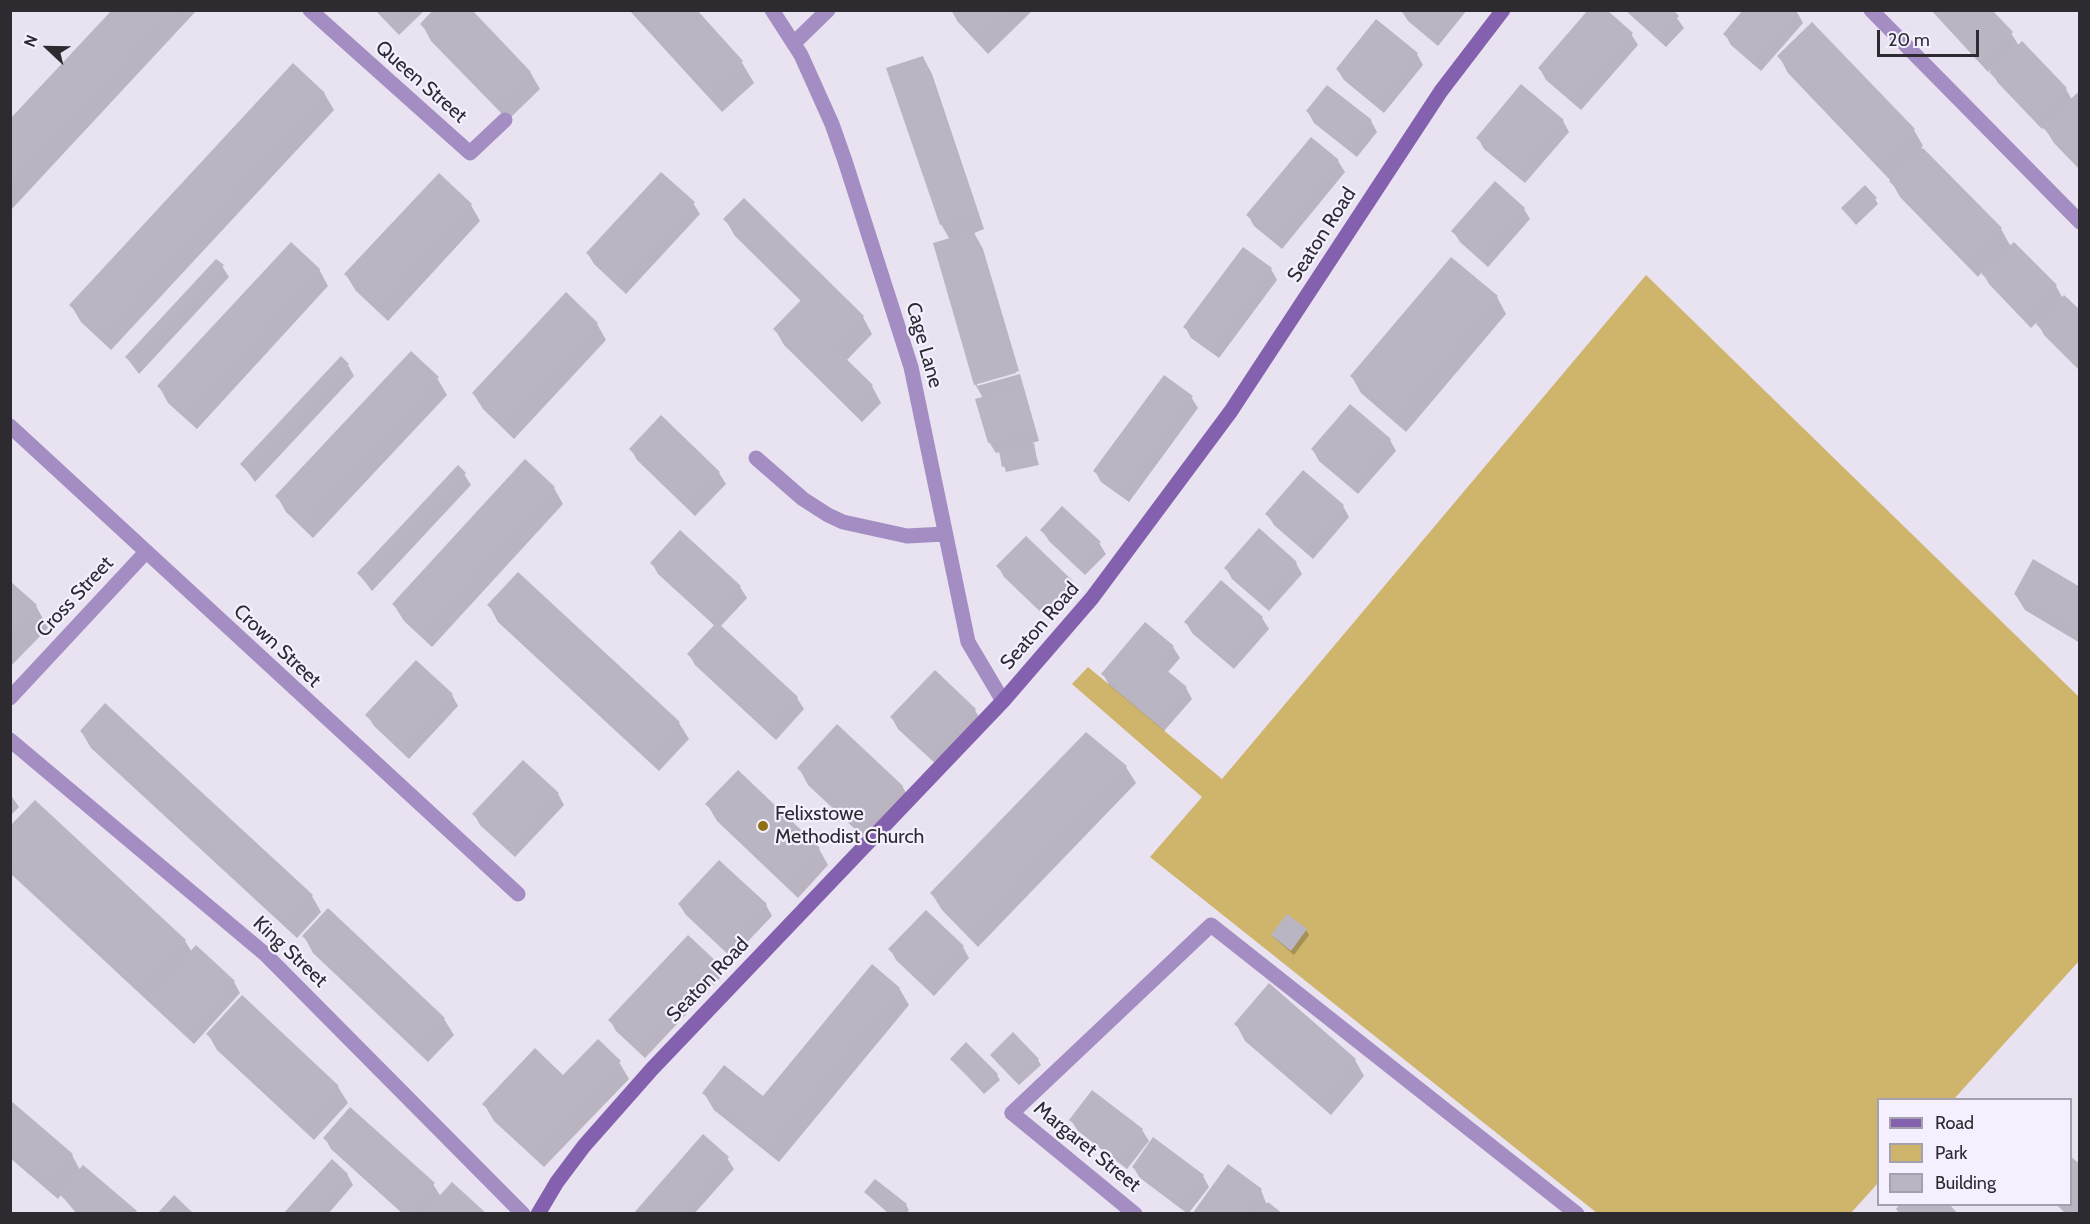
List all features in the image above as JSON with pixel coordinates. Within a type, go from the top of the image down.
[{"type":"street","name":"Queen Street","points":[[310,10],[470,153],[505,120]]},
{"type":"street","name":"Cage Lane","points":[[772,10],[794,43],[832,124],[911,367],[968,642],[1003,701]]},
{"type":"street","points":[[794,43],[828,10]]},
{"type":"street","name":"Seaton Road","points":[[538,1214],[557,1182],[584,1146],[652,1069],[1003,701],[1133,546],[1271,353],[1440,91],[1503,10]]},
{"type":"street","points":[[1871,10],[2079,222]]},
{"type":"street","name":"Crown Street","points":[[10,426],[518,894]]},
{"type":"street","points":[[756,458],[803,499],[835,519],[907,536],[945,534]]},
{"type":"street","name":"Cross Street","points":[[10,698],[146,552]]},
{"type":"street","name":"King Street","points":[[10,741],[265,954],[524,1214]]},
{"type":"street","name":"Margaret Street","points":[[1135,1214],[1012,1113],[1211,925],[1577,1214]]},
{"type":"green space","points":[[1646,275],[2079,697],[2079,961],[1955,1098],[1877,1098],[1877,1184],[1851,1213],[1597,1213],[1150,857],[1202,797],[1072,684],[1088,667],[1222,779]]},
{"type":"building","points":[[112,10],[172,10],[10,184],[10,119]]},
{"type":"building","points":[[380,10],[398,10],[388,20]]},
{"type":"building","points":[[433,10],[472,10],[531,72],[497,104],[420,24]]},
{"type":"building","points":[[635,10],[697,10],[743,61],[708,92]]},
{"type":"building","points":[[952,10],[1006,10],[978,38]]},
{"type":"building","points":[[1400,10],[1452,10],[1431,36]]},
{"type":"building","points":[[1588,10],[1607,10],[1633,33],[1574,100],[1538,68]]},
{"type":"building","points":[[1629,10],[1673,10],[1679,16],[1659,37]]},
{"type":"building","points":[[1743,10],[1799,10],[1754,61],[1723,34]]},
{"type":"building","points":[[1936,10],[1992,10],[2013,32],[1981,62],[1934,13]]},
{"type":"building","points":[[1376,19],[1418,53],[1377,103],[1336,69]]},
{"type":"building","points":[[1812,22],[1915,129],[1879,163],[1777,56]]},
{"type":"building","points":[[2022,41],[2067,88],[2035,119],[1989,72]]},
{"type":"building","points":[[923,56],[976,212],[940,225],[886,68]]},
{"type":"building","points":[[293,63],[325,93],[101,335],[69,305]]},
{"type":"building","points":[[1521,84],[1564,120],[1518,173],[1476,138]]},
{"type":"building","points":[[1327,85],[1372,120],[1351,147],[1306,111]]},
{"type":"building","points":[[2077,93],[2080,95],[2080,165],[2042,127]]},
{"type":"building","points":[[1311,137],[1339,160],[1275,239],[1246,215]]},
{"type":"building","points":[[1923,148],[2002,228],[1968,261],[1889,181]]},
{"type":"building","points":[[661,172],[695,202],[619,284],[586,253]]},
{"type":"building","points":[[439,173],[472,204],[378,305],[344,274]]},
{"type":"building","points":[[1495,181],[1525,208],[1481,257],[1451,231]]},
{"type":"building","points":[[1865,185],[1877,198],[1853,221],[1841,208]]},
{"type":"building","points":[[744,198],[864,316],[834,347],[873,385],[852,407],[773,329],[803,298],[723,219]]},
{"type":"building","points":[[974,231],[1016,373],[974,385],[933,243]]},
{"type":"building","points":[[291,242],[320,269],[186,413],[157,386]]},
{"type":"building","points":[[2014,242],[2057,285],[2024,318],[1981,273]]},
{"type":"building","points":[[1243,247],[1272,268],[1212,348],[1183,327]]},
{"type":"building","points":[[1451,257],[1498,296],[1396,416],[1350,376]]},
{"type":"building","points":[[216,259],[224,265],[133,364],[125,357]]},
{"type":"building","points":[[566,292],[598,323],[503,423],[472,393]]},
{"type":"building","points":[[2064,295],[2080,310],[2080,368],[2036,324]]},
{"type":"building","points":[[411,351],[439,377],[303,523],[275,496]]},
{"type":"building","points":[[341,356],[349,364],[248,472],[240,464]]},
{"type":"building","points":[[1164,375],[1193,396],[1122,492],[1093,471]]},
{"type":"building","points":[[1022,386],[1034,430],[988,443],[975,399]]},
{"type":"building","points":[[1350,404],[1391,439],[1352,484],[1311,449]]},
{"type":"building","points":[[661,415],[720,472],[688,506],[629,449]]},
{"type":"building","points":[[1034,443],[1037,460],[1002,467],[999,451]]},
{"type":"building","points":[[525,459],[555,487],[422,632],[392,604]]},
{"type":"building","points":[[458,465],[466,473],[365,581],[357,573]]},
{"type":"building","points":[[1303,470],[1344,505],[1306,549],[1265,514]]},
{"type":"building","points":[[1062,506],[1101,542],[1078,565],[1040,530]]},
{"type":"building","points":[[1259,528],[1297,562],[1262,601],[1224,568]]},
{"type":"building","points":[[680,530],[741,586],[711,619],[650,563]]},
{"type":"building","points":[[1026,536],[1073,581],[1044,612],[996,566]]},
{"type":"building","points":[[2033,559],[2080,587],[2080,633],[2014,594]]},
{"type":"building","points":[[518,572],[680,722],[649,756],[487,605]]},
{"type":"building","points":[[1221,580],[1263,617],[1227,659],[1184,622]]},
{"type":"building","points":[[10,581],[37,605],[10,633]]},
{"type":"building","points":[[717,622],[798,697],[769,730],[687,654]]},
{"type":"building","points":[[1145,622],[1174,646],[1159,664],[1187,687],[1157,721],[1101,674]]},
{"type":"building","points":[[416,660],[453,694],[402,749],[365,715]]},
{"type":"building","points":[[935,670],[976,709],[931,756],[890,717]]},
{"type":"building","points":[[105,703],[313,895],[287,922],[80,731]]},
{"type":"building","points":[[837,724],[903,786],[862,829],[797,768]]},
{"type":"building","points":[[1086,732],[1127,766],[968,931],[930,893]]},
{"type":"building","points":[[523,760],[559,793],[508,847],[472,814]]},
{"type":"building","name":"Felixstowe Methodist Church","points":[[738,770],[820,848],[788,882],[705,804]]},
{"type":"building","points":[[35,800],[186,940],[141,988],[10,867],[10,826]]},
{"type":"building","points":[[719,860],[767,904],[725,948],[678,904]]},
{"type":"building","points":[[328,908],[445,1018],[418,1046],[302,936]]},
{"type":"building","points":[[926,910],[964,946],[927,986],[888,949]]},
{"type":"building","points":[[1287,914],[1307,929],[1291,951],[1271,935]]},
{"type":"building","points":[[688,935],[718,963],[638,1048],[608,1020]]},
{"type":"building","points":[[196,945],[235,981],[187,1034],[148,998]]},
{"type":"building","points":[[872,964],[900,988],[769,1146],[702,1093],[724,1065],[763,1096]]},
{"type":"building","points":[[1269,983],[1356,1059],[1321,1099],[1234,1024]]},
{"type":"building","points":[[242,995],[339,1086],[303,1125],[206,1034]]},
{"type":"building","points":[[1013,1032],[1039,1059],[1015,1081],[990,1055]]},
{"type":"building","points":[[598,1039],[621,1061],[534,1152],[482,1104],[535,1048],[563,1075]]},
{"type":"building","points":[[966,1042],[998,1074],[981,1090],[950,1059]]},
{"type":"building","points":[[1092,1090],[1143,1129],[1121,1159],[1069,1120]]},
{"type":"building","points":[[10,1100],[73,1154],[48,1183],[10,1151]]},
{"type":"building","points":[[350,1107],[435,1183],[407,1214],[323,1138]]},
{"type":"building","points":[[703,1134],[729,1157],[678,1214],[633,1214]]},
{"type":"building","points":[[1153,1137],[1204,1175],[1182,1204],[1132,1167]]},
{"type":"building","points":[[2072,1158],[2080,1164],[2080,1214],[2075,1214],[2066,1206],[2072,1206]]},
{"type":"building","points":[[332,1159],[348,1174],[311,1214],[283,1214]]},
{"type":"building","points":[[1228,1164],[1262,1189],[1244,1214],[1192,1214]]},
{"type":"building","points":[[83,1165],[137,1211],[135,1214],[81,1214],[58,1193]]},
{"type":"building","points":[[875,1179],[907,1204],[900,1214],[890,1214],[864,1192]]},
{"type":"building","points":[[452,1182],[487,1214],[423,1214]]},
{"type":"building","points":[[174,1195],[194,1214],[157,1214]]},
{"type":"building","points":[[1268,1202],[1283,1214],[1259,1214]]},
{"type":"building","points":[[1898,1206],[1951,1206],[1958,1214],[1900,1214],[1896,1209]]},
{"type":"place","name":"Felixstowe Methodist Church","points":[[763,826]]}]
